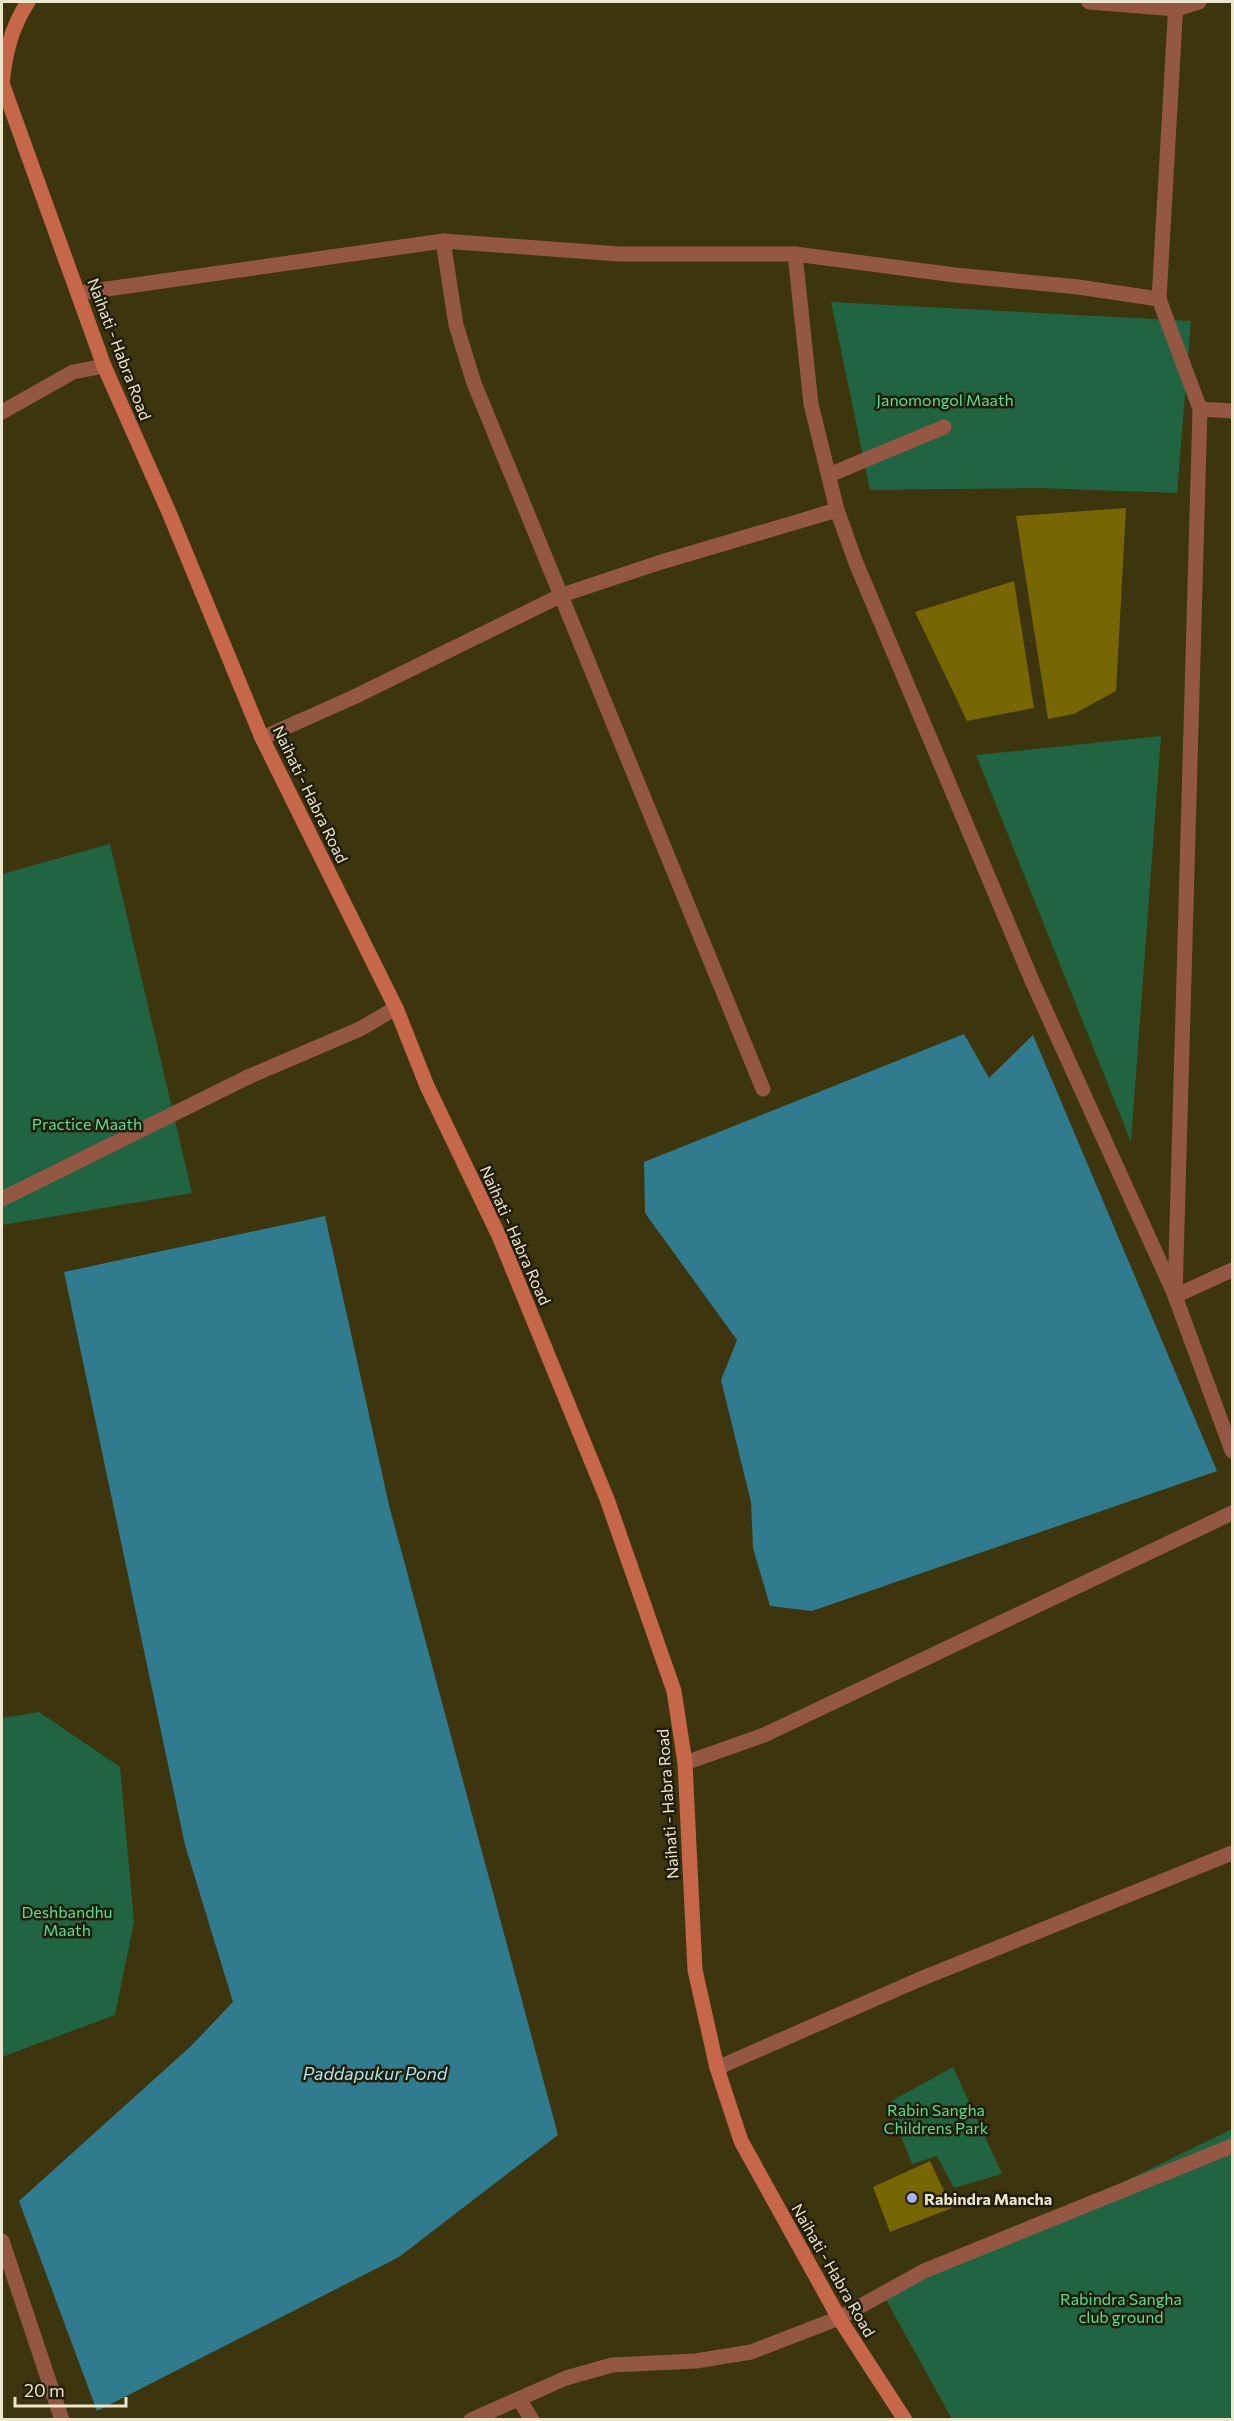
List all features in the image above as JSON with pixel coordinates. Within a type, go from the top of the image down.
[{"type":"main road","points":[[2,84],[6,49],[19,15],[28,2]]},
{"type":"main road","name":"Naihati - Habra Road","points":[[2,84],[105,366],[168,510],[262,738],[396,1008],[427,1086],[499,1236],[607,1499],[674,1691],[686,1763],[695,1970],[717,2068],[741,2141],[839,2318],[905,2420]]},
{"type":"street","points":[[1089,2],[1176,5],[1199,2]]},
{"type":"street","points":[[1175,1296],[1200,409],[1159,299],[1176,5]]},
{"type":"street","points":[[79,293],[443,241],[619,254],[795,254],[955,275],[1078,287],[1159,299]]},
{"type":"street","points":[[443,241],[464,354],[763,1089]]},
{"type":"street","points":[[795,254],[811,404],[837,510],[856,563],[1033,983],[1175,1296],[1233,1451]]},
{"type":"street","points":[[2,412],[73,372],[105,366]]},
{"type":"street","points":[[1200,409],[1233,411]]},
{"type":"street","points":[[829,475],[944,427]]},
{"type":"street","points":[[262,738],[354,697],[562,595],[658,563],[837,510]]},
{"type":"street","points":[[2,1199],[248,1077],[360,1029],[396,1008]]},
{"type":"street","points":[[1175,1296],[1233,1270]]},
{"type":"street","points":[[686,1763],[764,1735],[1233,1513]]},
{"type":"street","points":[[717,2068],[918,1980],[1233,1852]]},
{"type":"street","points":[[471,2420],[567,2378],[612,2365],[696,2361],[751,2352],[839,2318],[924,2271],[1233,2146]]},
{"type":"street","points":[[2,2241],[62,2420]]},
{"type":"street","points":[[519,2399],[532,2420]]},
{"type":"green space","name":"Janomongol Maath","points":[[831,302],[1191,321],[1177,493],[1038,488],[870,490]]},
{"type":"green space","points":[[1161,736],[1131,1142],[976,755]]},
{"type":"green space","name":"Practice Maath","points":[[110,844],[192,1193],[2,1225],[2,874]]},
{"type":"green space","name":"Deshbandhu Maath","points":[[39,1712],[120,1767],[134,1922],[115,2015],[2,2057],[2,1718]]},
{"type":"green space","name":"Rabin Sangha Childrens Park","points":[[953,2067],[1002,2174],[954,2188],[937,2156],[912,2164],[888,2103]]},
{"type":"green space","name":"Rabindra Sangha club ground","points":[[1232,2129],[1232,2418],[952,2419],[885,2298]]},
{"type":"water","points":[[964,1034],[989,1078],[1033,1035],[1217,1471],[812,1611],[770,1606],[753,1548],[751,1502],[721,1380],[737,1340],[645,1213],[644,1162]]},
{"type":"water","name":"Paddapukur Pond","points":[[325,1216],[389,1505],[558,2135],[399,2257],[97,2411],[19,2201],[191,2046],[233,2002],[185,1845],[64,1272]]},
{"type":"building","points":[[1126,508],[1116,691],[1074,714],[1048,719],[1016,516]]},
{"type":"building","points":[[1014,581],[1034,708],[967,721],[915,612]]},
{"type":"building","name":"Rabindra Mancha","points":[[930,2161],[952,2208],[890,2232],[873,2187]]},
{"type":"place","name":"Rabindra Mancha","points":[[912,2198]]}]
